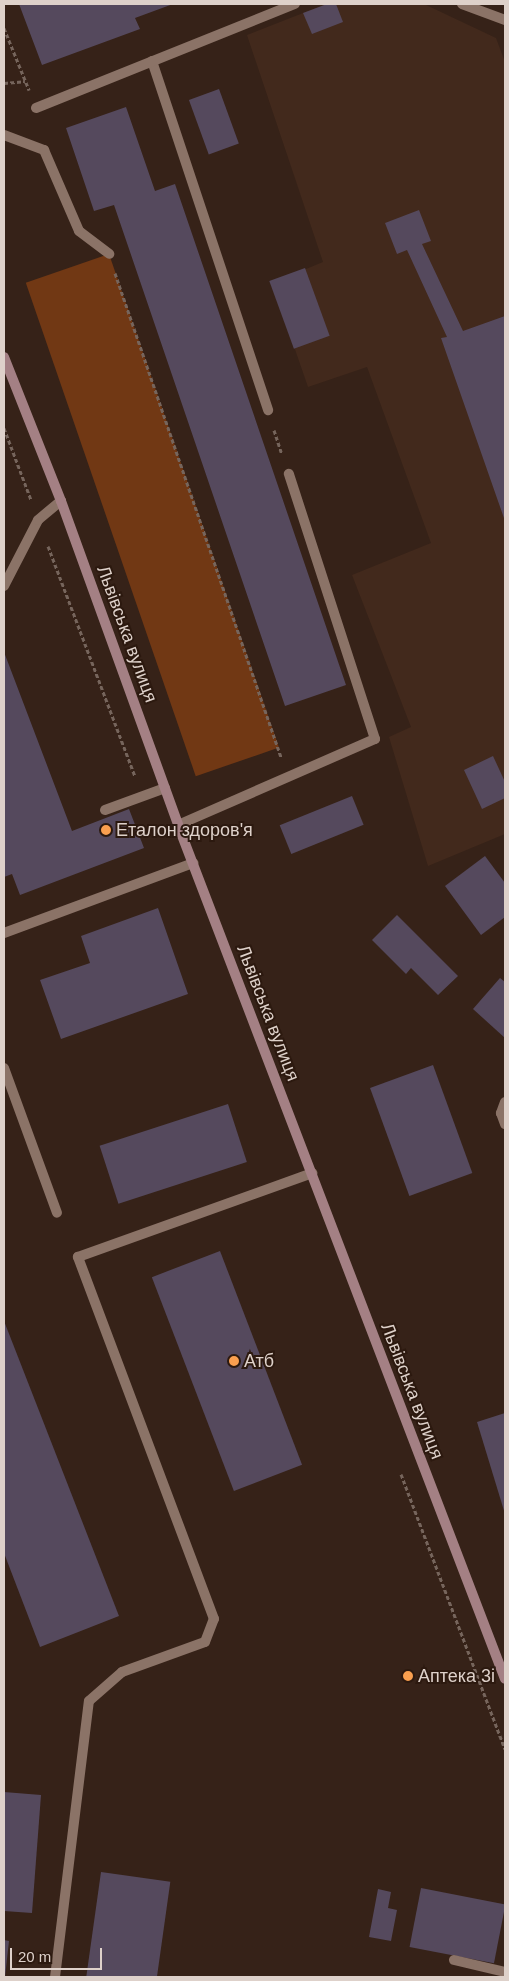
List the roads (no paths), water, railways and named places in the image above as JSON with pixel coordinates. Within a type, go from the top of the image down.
[{"type":"main road","name":"Львівська вулиця","points":[[4,357],[61,501],[178,825],[505,1679]]},
{"type":"street","points":[[36,108],[295,4]]},
{"type":"street","points":[[462,4],[505,20]]},
{"type":"street","points":[[152,62],[268,410]]},
{"type":"street","points":[[4,135],[44,150],[79,231],[109,254]]},
{"type":"street","points":[[178,825],[375,739],[289,474]]},
{"type":"street","points":[[4,586],[38,520],[61,501]]},
{"type":"street","points":[[105,810],[165,788]]},
{"type":"street","points":[[4,933],[193,863]]},
{"type":"street","points":[[4,1068],[58,1213]]},
{"type":"street","points":[[505,1102],[501,1114],[505,1124]]},
{"type":"street","points":[[55,1977],[89,1701],[122,1672],[205,1642],[214,1619],[78,1258],[312,1173]]},
{"type":"street","points":[[454,1960],[505,1972]]},
{"type":"place","name":"Еталон здоров'я","points":[[106,830]]},
{"type":"place","name":"Атб","points":[[234,1361]]},
{"type":"place","name":"Аптека 3і","points":[[408,1676]]}]
